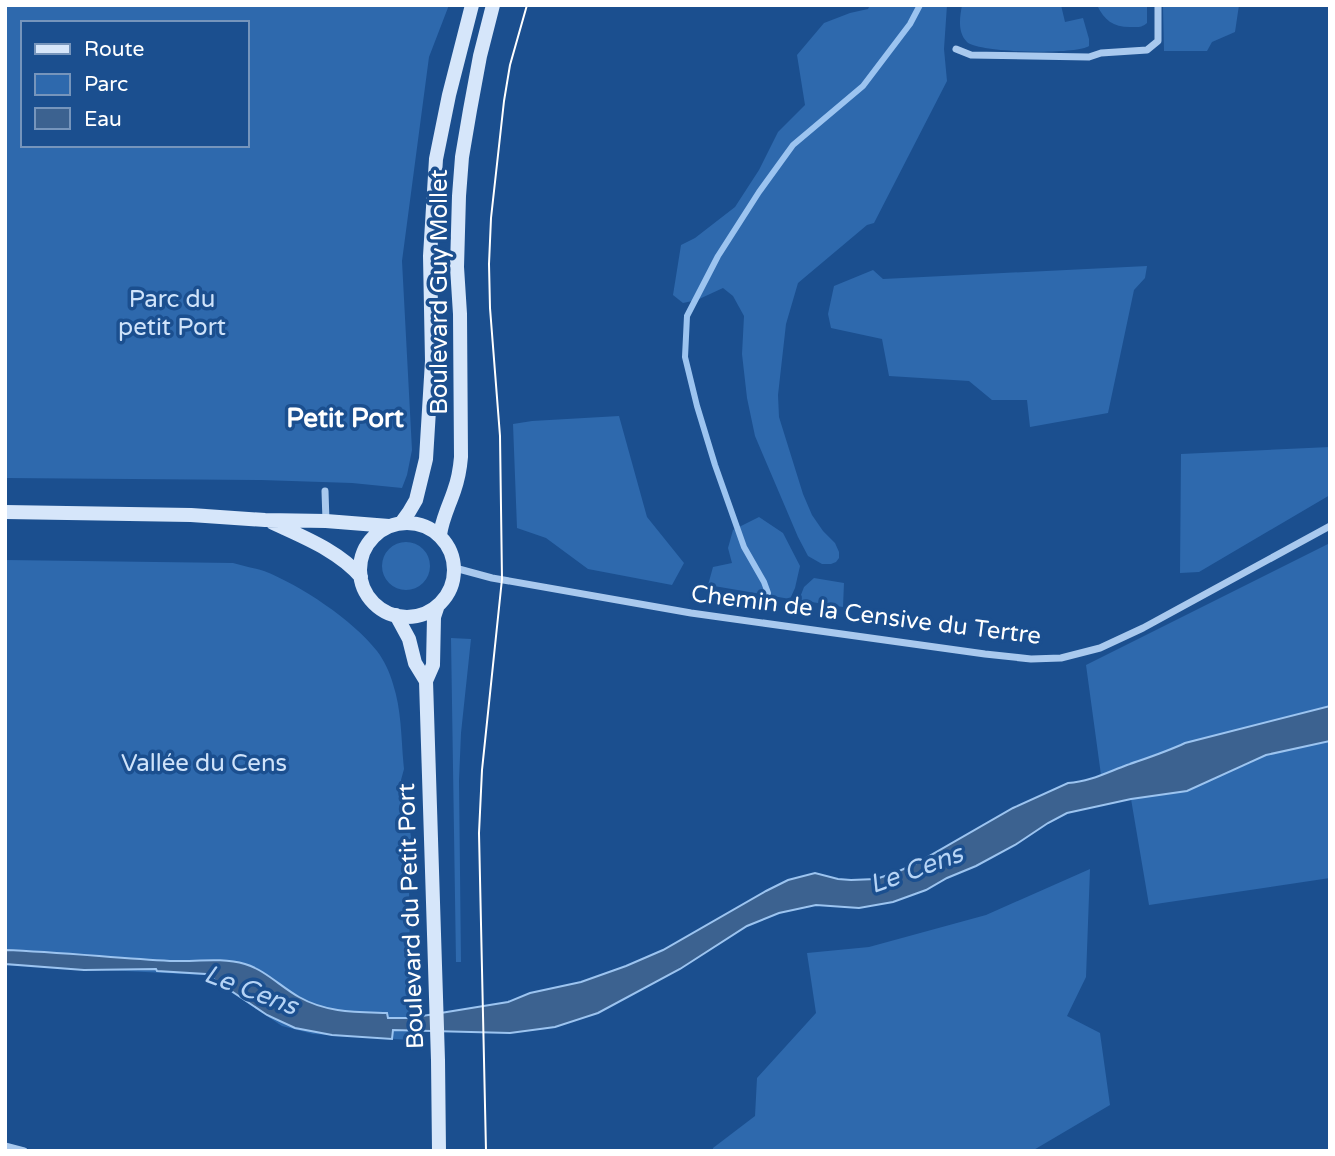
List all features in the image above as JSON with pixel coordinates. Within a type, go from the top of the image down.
[{"type":"main road","name":"Boulevard Guy Mollet","points":[[395,525],[409,512],[416,500],[426,459],[432,361],[430,257],[436,159],[472,5]]},
{"type":"main road","name":"Boulevard Guy Mollet","points":[[440,535],[442,522],[454,494],[461,457],[457,267],[462,157],[492,5]]},
{"type":"main road","points":[[5,512],[191,514],[395,525],[411,522],[440,535],[451,552],[454,568],[452,587],[447,595],[430,611],[416,616],[388,613],[373,602],[360,577],[360,564],[366,547],[374,536],[395,525]]},
{"type":"main road","points":[[265,520],[312,541],[348,565],[360,577]]},
{"type":"main road","name":"Boulevard du Petit Port","points":[[438,605],[434,617],[433,665],[426,681],[439,1151]]},
{"type":"main road","name":"Boulevard du Petit Port","points":[[396,615],[409,639],[415,663],[426,681]]},
{"type":"street","points":[[956,49],[971,55],[1070,58],[1147,50],[1158,41],[1158,5]]},
{"type":"street","points":[[325,491],[326,521]]},
{"type":"street","name":"Chemin de la Censive du Tertre","points":[[454,568],[492,578],[691,613],[985,654],[1031,659],[1060,658],[1100,648],[1143,628],[1330,526]]},
{"type":"street","points":[[5,1146],[24,1151]]},
{"type":"green space","name":"Parc du petit Port","points":[[5,5],[449,5],[429,57],[402,261],[412,450],[402,488],[352,483],[5,478]]},
{"type":"green space","points":[[870,5],[947,5],[944,49],[947,81],[874,223],[867,225],[798,283],[786,324],[778,395],[779,417],[812,515],[839,552],[836,562],[822,564],[808,556],[798,537],[755,436],[742,354],[744,316],[733,296],[723,288],[697,300],[683,303],[673,295],[681,245],[695,238],[735,207],[759,170],[778,132],[805,105],[797,55],[824,23],[868,9]]},
{"type":"green space","points":[[962,5],[1061,5],[1065,22],[1083,18],[1089,46],[1048,52],[975,46],[967,42],[962,34]]},
{"type":"green space","points":[[1097,5],[1147,5],[1147,23],[1137,27],[1114,24],[1106,19]]},
{"type":"green space","points":[[1239,5],[1235,32],[1212,42],[1207,51],[1164,51],[1163,7]]},
{"type":"green space","points":[[1147,266],[1145,278],[1134,290],[1108,413],[1030,427],[1027,400],[992,400],[969,381],[889,376],[882,339],[831,328],[828,314],[834,286],[873,270],[883,279]]},
{"type":"green space","points":[[619,416],[647,517],[684,563],[672,585],[588,569],[546,538],[517,528],[513,424]]},
{"type":"green space","points":[[1330,447],[1330,495],[1199,572],[1180,573],[1181,454]]},
{"type":"green space","points":[[759,517],[783,533],[800,566],[790,599],[708,585],[713,567],[732,563],[728,548],[733,530]]},
{"type":"green space","points":[[406,542],[423,549],[430,566],[423,583],[406,590],[389,583],[382,566],[389,549]]},
{"type":"green space","points":[[1330,543],[1330,706],[1185,743],[1101,775],[1086,665]]},
{"type":"green space","name":"Vallée du Cens","points":[[5,560],[233,563],[264,571],[309,594],[367,639],[390,675],[401,726],[404,769],[401,780],[405,820],[409,824],[411,837],[411,1040],[313,1034],[282,1026],[205,975],[5,965]]},
{"type":"green space","points":[[814,578],[844,583],[843,607],[799,600],[804,587]]},
{"type":"green space","points":[[451,638],[471,639],[459,781],[461,962],[456,962]]},
{"type":"green space","points":[[1330,741],[1330,878],[1149,905],[1131,799],[1187,791],[1266,755]]},
{"type":"green space","points":[[1090,869],[1086,977],[1067,1016],[1100,1033],[1110,1105],[1032,1151],[713,1151],[713,1148],[755,1116],[757,1078],[816,1013],[807,953],[869,947],[986,915]]},
{"type":"water","name":"Le Cens","points":[[1330,706],[1330,741],[1266,755],[1187,791],[1131,799],[1067,813],[976,866],[926,890],[893,902],[859,908],[816,905],[779,913],[747,926],[680,969],[598,1013],[555,1027],[510,1033],[393,1030],[392,1039],[332,1035],[295,1028],[267,1015],[206,974],[156,969],[84,970],[5,964],[5,950],[170,961],[236,962],[259,970],[292,993],[320,1006],[342,1011],[387,1013],[388,1018],[410,1018],[508,1002],[530,993],[581,982],[663,950],[788,880],[815,873],[838,879],[876,879],[917,863],[1013,808],[1068,783],[1098,776],[1185,743]]},
{"type":"waterway","points":[[768,593],[744,547],[697,406],[685,357],[687,316],[718,256],[793,145],[863,86],[910,24],[920,5]]},
{"type":"tram line","points":[[486,1151],[479,833],[482,770],[502,579],[500,436],[489,264],[491,218],[504,101],[510,65],[527,5]]},
{"type":"district","name":"Petit Port","points":[[345,418]]}]
